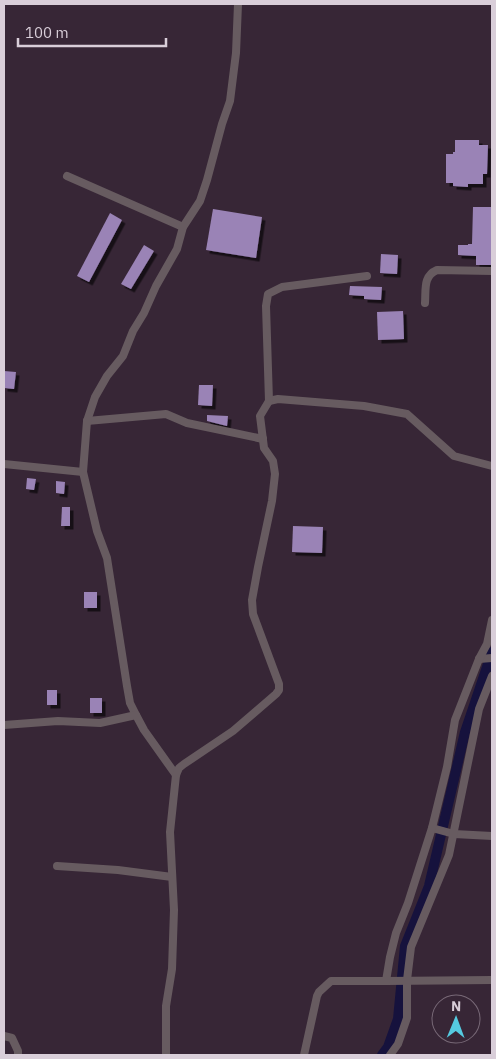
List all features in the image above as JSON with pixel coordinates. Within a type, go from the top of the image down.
[{"type":"street","points":[[176,774],[144,730],[130,703],[107,558],[97,531],[83,472],[87,420],[95,397],[107,376],[123,356],[133,331],[177,249],[183,227],[200,201],[208,180],[222,124],[230,102],[236,53],[238,4]]},
{"type":"street","points":[[67,176],[183,227]]},
{"type":"street","points":[[425,303],[426,280],[431,272],[437,270],[492,271]]},
{"type":"street","points":[[166,1055],[166,1006],[172,969],[174,910],[170,832],[176,774],[179,768],[233,730],[279,690],[279,684],[253,614],[252,600],[272,501],[275,474],[274,461],[264,448],[260,416],[269,402],[266,306],[268,294],[282,287],[367,276]]},
{"type":"street","points":[[269,402],[278,399],[364,406],[407,414],[454,456],[492,466]]},
{"type":"street","points":[[87,420],[166,414],[186,423],[263,439]]},
{"type":"street","points":[[4,464],[83,472]]},
{"type":"street","points":[[386,981],[396,933],[408,904],[432,828],[447,767],[455,720],[479,658],[487,644],[492,620]]},
{"type":"street","points":[[479,658],[492,658]]},
{"type":"street","points":[[390,1055],[398,1044],[407,1018],[407,980],[411,947],[449,855],[479,709],[492,676]]},
{"type":"street","points":[[4,726],[58,721],[100,724],[136,715]]},
{"type":"street","points":[[432,828],[454,834],[492,836]]},
{"type":"street","points":[[57,866],[118,870],[172,877]]},
{"type":"street","points":[[304,1055],[317,996],[322,988],[331,981],[492,980]]},
{"type":"street","points":[[4,1036],[12,1038],[18,1055]]},
{"type":"building","points":[[455,140],[479,140],[479,145],[488,145],[487,174],[483,174],[483,184],[468,184],[468,187],[453,186],[453,183],[446,183],[446,154],[453,154],[455,152]]},
{"type":"building","points":[[473,207],[492,207],[492,265],[476,265],[476,256],[458,255],[458,245],[472,244]]},
{"type":"building","points":[[213,209],[262,217],[256,258],[206,250]]},
{"type":"building","points":[[110,213],[122,220],[89,282],[77,276]]},
{"type":"building","points":[[144,245],[154,251],[131,289],[121,284]]},
{"type":"building","points":[[381,254],[398,255],[397,274],[380,273]]},
{"type":"building","points":[[350,286],[382,287],[381,300],[364,299],[364,296],[349,295]]},
{"type":"building","points":[[403,311],[404,339],[378,340],[377,312]]},
{"type":"building","points":[[4,371],[16,372],[14,389],[4,388]]},
{"type":"building","points":[[199,385],[213,385],[212,406],[198,405]]},
{"type":"building","points":[[207,415],[228,416],[227,426],[207,421]]},
{"type":"building","points":[[27,478],[36,479],[34,490],[26,489]]},
{"type":"building","points":[[56,481],[65,482],[64,494],[56,493]]},
{"type":"building","points":[[62,507],[70,507],[70,526],[61,526]]},
{"type":"building","points":[[293,526],[323,527],[322,553],[292,552]]},
{"type":"building","points":[[84,592],[97,592],[97,608],[84,608]]},
{"type":"building","points":[[47,690],[57,690],[57,705],[47,705]]},
{"type":"building","points":[[90,698],[102,698],[102,713],[90,713]]},
{"type":"waterway","points":[[382,1055],[388,1047],[398,1019],[405,946],[429,886],[465,732],[492,652]]}]
